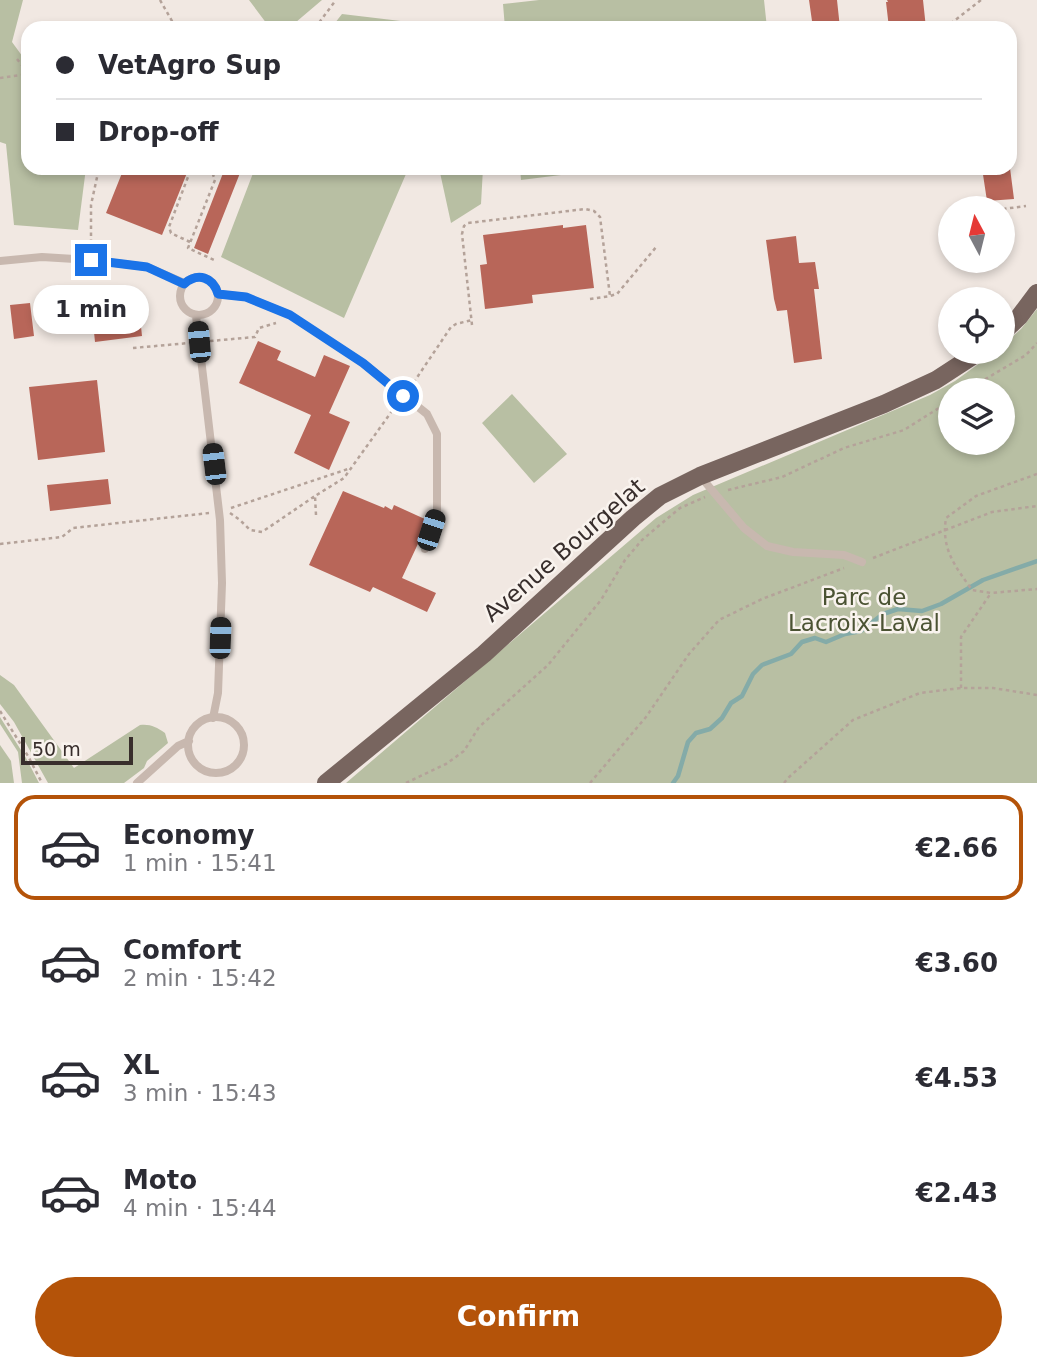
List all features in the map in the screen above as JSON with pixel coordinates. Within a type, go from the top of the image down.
[{"type":"main road","points":[[1015,321],[1037,293]]},
{"type":"main road","name":"Avenue Bourgelat","points":[[326,783],[484,653],[633,517],[660,496],[699,476],[884,404],[936,380],[961,364]]},
{"type":"lane","points":[[0,261],[43,257],[91,260],[147,267],[184,284]]},
{"type":"lane","points":[[195,277],[208,279],[218,294],[213,310],[197,316],[186,311],[179,294],[184,284],[195,277]]},
{"type":"lane","points":[[218,294],[246,297],[290,315],[363,363],[427,414],[437,434],[437,511],[425,549]]},
{"type":"lane","points":[[197,316],[219,512],[222,583],[218,693],[213,718]]},
{"type":"lane","points":[[699,476],[744,528],[767,546],[793,552],[844,555],[862,562]]},
{"type":"lane","points":[[213,718],[223,718],[231,722],[243,737],[242,756],[237,764],[220,773],[203,770],[196,765],[189,750],[188,741],[197,725],[213,718]]},
{"type":"lane","points":[[137,783],[178,746],[188,741]]},
{"type":"lane","points":[[214,782],[220,773]]},
{"type":"path","points":[[160,0],[172,21]]},
{"type":"path","points":[[320,21],[336,0]]},
{"type":"path","points":[[954,21],[981,0]]},
{"type":"path","points":[[17,59],[21,64]]},
{"type":"path","points":[[0,78],[21,75]]},
{"type":"path","points":[[91,260],[91,205],[97,175]]},
{"type":"path","points":[[189,175],[169,227],[171,233],[190,242]]},
{"type":"path","points":[[213,175],[215,180],[188,248],[214,260]]},
{"type":"path","points":[[1015,207],[1026,206]]},
{"type":"path","points":[[472,325],[462,234],[468,223],[586,209],[594,211],[600,217],[610,296]]},
{"type":"path","points":[[590,299],[617,294],[657,246]]},
{"type":"path","points":[[133,348],[199,342]]},
{"type":"path","points":[[987,378],[1026,355],[1037,343]]},
{"type":"path","points":[[0,544],[62,537],[73,528],[227,511],[250,530],[262,531],[344,478],[403,396]]},
{"type":"path","points":[[405,783],[446,764],[464,751],[479,727],[548,665],[601,600],[625,560],[642,540],[680,508],[714,493],[782,477],[844,448],[904,430],[938,409]]},
{"type":"path","points":[[219,512],[351,468]]},
{"type":"path","points":[[1037,474],[976,496],[946,518],[943,532],[950,559],[972,590],[991,593],[1037,589]]},
{"type":"path","points":[[315,496],[316,515]]},
{"type":"path","points":[[590,783],[646,717],[689,654],[719,620],[762,599],[992,512],[1037,506]]},
{"type":"path","points":[[961,688],[961,637],[991,593]]},
{"type":"path","points":[[784,783],[853,720],[920,693],[961,688],[993,688],[1037,695]]},
{"type":"path","points":[[0,711],[42,783]]},
{"type":"green space","points":[[0,0],[23,0],[12,42],[21,54],[21,175],[85,175],[78,230],[14,225],[6,144],[0,142]]},
{"type":"green space","points":[[249,0],[322,0],[297,21],[265,21]]},
{"type":"green space","points":[[539,0],[764,0],[766,21],[504,21],[503,4]]},
{"type":"green space","points":[[342,14],[401,21],[336,21]]},
{"type":"green space","points":[[252,175],[406,175],[344,318],[221,257]]},
{"type":"green space","points":[[441,175],[483,175],[481,204],[451,223]]},
{"type":"green space","points":[[521,175],[561,175],[521,180]]},
{"type":"green space","name":"Parc de Lacroix-Laval","points":[[1037,309],[1037,783],[346,783],[656,518],[693,495],[938,391],[938,455],[1015,455],[1015,378],[959,378],[978,364],[1015,364],[1015,334]]},
{"type":"green space","points":[[512,394],[567,454],[534,483],[482,423]]},
{"type":"green space","points":[[0,675],[14,685],[74,768],[140,725],[162,731],[168,743],[147,761],[144,768],[124,783],[48,783],[14,722],[0,704]]},
{"type":"green space","points":[[0,717],[39,783],[22,783],[18,752],[0,724]]},
{"type":"green space","points":[[0,745],[11,761],[14,783],[0,783]]},
{"type":"building","points":[[809,0],[837,0],[839,21],[812,21]]},
{"type":"building","points":[[887,0],[923,0],[925,21],[888,21]]},
{"type":"building","points":[[121,175],[186,175],[162,235],[106,213]]},
{"type":"building","points":[[222,175],[239,175],[208,254],[194,248]]},
{"type":"building","points":[[983,175],[1011,175],[1014,196],[986,196]]},
{"type":"building","points":[[563,225],[563,228],[586,225],[594,288],[532,295],[533,303],[485,309],[480,265],[487,264],[483,235]]},
{"type":"building","points":[[796,236],[799,263],[815,262],[819,289],[814,289],[822,359],[794,363],[787,310],[777,311],[774,299],[766,240]]},
{"type":"building","points":[[30,303],[34,336],[14,339],[10,305]]},
{"type":"building","points":[[139,307],[142,336],[95,342],[92,312]]},
{"type":"building","points":[[258,341],[281,351],[277,360],[315,377],[324,355],[350,366],[329,413],[350,422],[329,470],[294,453],[311,415],[239,383]]},
{"type":"building","points":[[97,380],[105,452],[38,460],[29,387]]},
{"type":"building","points":[[108,479],[111,504],[50,511],[47,485]]},
{"type":"building","points":[[343,491],[384,508],[385,506],[392,510],[394,505],[427,520],[402,578],[436,593],[427,612],[373,587],[370,592],[309,565]]},
{"type":"waterway","points":[[673,783],[678,776],[688,742],[696,733],[710,729],[722,718],[731,703],[742,696],[753,674],[762,665],[791,654],[802,642],[815,638],[826,642],[861,631],[883,614],[898,609],[922,611],[941,604],[983,580],[1037,561]]},
{"type":"route","points":[[91,260],[147,267],[184,284],[195,277],[208,279],[213,282],[218,294],[246,297],[290,315],[363,363],[403,396]]}]
